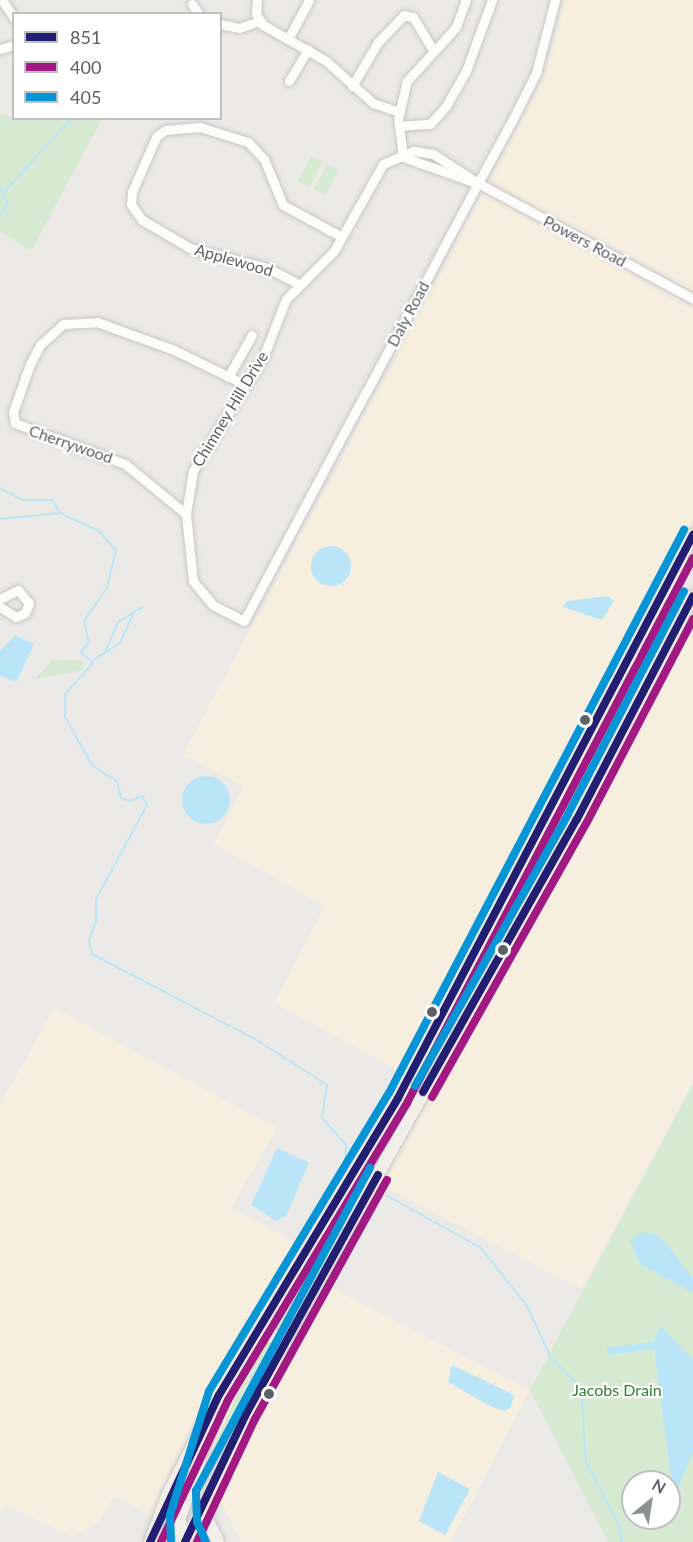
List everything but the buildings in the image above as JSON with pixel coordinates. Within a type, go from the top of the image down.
[{"type":"main road","points":[[142,1542],[151,1538],[219,1395],[423,1048],[499,897],[693,535]]},
{"type":"main road","points":[[184,1542],[286,1337],[577,819],[692,599],[672,597],[680,560]]},
{"type":"main road","points":[[628,656],[645,664],[643,692]]},
{"type":"main road","points":[[567,769],[555,810],[563,818],[577,819]]},
{"type":"main road","points":[[499,897],[518,898],[518,925]]},
{"type":"main road","points":[[418,1101],[412,1089],[423,1048]]},
{"type":"main road","points":[[318,1228],[330,1228],[342,1240]]},
{"type":"main road","points":[[266,1313],[272,1337],[286,1337]]},
{"type":"main road","points":[[184,1542],[180,1517],[187,1489],[219,1395]]},
{"type":"main road","points":[[206,1495],[207,1519],[218,1542]]},
{"type":"street","points":[[257,0],[259,21]]},
{"type":"street","points":[[288,39],[309,0]]},
{"type":"street","points":[[403,157],[399,112],[407,81],[456,27],[466,0]]},
{"type":"street","points":[[399,126],[430,124],[446,106],[466,71],[492,0]]},
{"type":"street","name":"Daly Road","points":[[244,621],[542,59],[555,0]]},
{"type":"street","points":[[0,17],[3,3]]},
{"type":"street","points":[[3,3],[12,15]]},
{"type":"street","points":[[192,4],[198,12]]},
{"type":"street","points":[[352,86],[378,42],[404,15],[413,17],[433,50]]},
{"type":"street","points":[[222,24],[239,28],[259,21]]},
{"type":"street","points":[[259,21],[308,49],[373,103],[399,112]]},
{"type":"street","points":[[289,81],[308,49]]},
{"type":"street","name":"Applewood","points":[[300,285],[268,268],[190,248],[142,220],[131,204],[132,192],[156,137],[165,130],[200,128],[248,142],[264,159],[283,205],[342,237]]},
{"type":"street","points":[[403,157],[414,151],[433,154],[478,183]]},
{"type":"street","points":[[428,168],[433,154]]},
{"type":"street","points":[[403,157],[428,168],[478,183]]},
{"type":"street","name":"Chimney Hill Drive","points":[[244,621],[213,604],[193,580],[186,514],[193,471],[246,385],[286,299],[324,264],[383,164],[403,157]]},
{"type":"street","name":"Powers Road","points":[[478,183],[693,299]]},
{"type":"street","name":"Cherrywood","points":[[186,514],[125,464],[15,423],[12,412],[40,345],[63,324],[80,321],[137,335],[246,385]]},
{"type":"street","points":[[228,376],[252,335]]},
{"type":"street","points":[[0,599],[18,590],[29,603],[16,617],[0,607]]},
{"type":"shaded area","points":[[564,0],[693,0],[693,524],[650,593],[509,867],[473,923],[405,1074],[274,1003],[325,906],[214,844],[244,786],[183,755],[543,78]]},
{"type":"shaded area","points":[[693,611],[693,1083],[581,1289],[379,1184],[502,975]]},
{"type":"shaded area","points":[[54,1008],[277,1128],[231,1208],[340,1266],[330,1287],[530,1390],[451,1542],[241,1542],[218,1495],[157,1519],[114,1496],[99,1522],[72,1537],[6,1505],[0,1514],[0,1105]]},
{"type":"green space","points":[[0,113],[12,117],[12,120],[101,120],[31,251],[0,231]]},
{"type":"green space","points":[[311,156],[323,162],[309,188],[298,182]]},
{"type":"green space","points":[[327,164],[339,170],[325,196],[314,190]]},
{"type":"green space","points":[[666,599],[680,610],[654,657],[641,646]]},
{"type":"green space","points":[[53,659],[84,661],[84,670],[35,679]]},
{"type":"green space","points":[[637,666],[637,678],[591,774],[568,808],[566,795],[613,697],[629,668]]},
{"type":"green space","points":[[551,815],[564,825],[514,888],[502,878]]},
{"type":"green space","points":[[510,903],[511,915],[461,1013],[417,1085],[451,1006]]},
{"type":"green space","name":"Jacobs Drain","points":[[693,1084],[693,1542],[608,1542],[530,1390]]},
{"type":"green space","points":[[406,1103],[341,1221],[335,1216]]},
{"type":"green space","points":[[322,1237],[326,1239],[286,1323],[277,1328],[276,1318]]},
{"type":"green space","points":[[262,1335],[274,1345],[189,1511],[206,1466]]},
{"type":"water","points":[[331,546],[345,552],[351,566],[345,580],[331,586],[317,580],[311,566],[317,552]]},
{"type":"water","points":[[608,596],[614,601],[602,620],[563,607],[567,601]]},
{"type":"water","points":[[16,635],[34,644],[16,682],[0,675],[0,651]]},
{"type":"water","points":[[206,776],[223,783],[230,800],[223,817],[206,824],[189,817],[182,800],[189,783]]},
{"type":"water","points":[[277,1148],[309,1163],[286,1216],[276,1221],[251,1205]]},
{"type":"water","points":[[640,1233],[656,1234],[668,1246],[693,1278],[693,1293],[640,1264],[630,1240]]},
{"type":"water","points":[[661,1326],[693,1360],[693,1451],[681,1481],[681,1470],[670,1470],[654,1349],[607,1355],[607,1348],[653,1342]]},
{"type":"water","points":[[452,1365],[514,1395],[511,1407],[505,1411],[492,1407],[448,1382]]},
{"type":"water","points":[[438,1472],[470,1489],[445,1535],[419,1521]]},
{"type":"waterway","points":[[4,192],[70,120]]},
{"type":"waterway","points":[[0,189],[8,203],[0,215]]},
{"type":"waterway","points":[[0,488],[23,500],[52,500],[60,513]]},
{"type":"waterway","points":[[0,519],[60,513],[99,531],[116,551],[107,588],[84,621],[89,642],[81,652],[93,663],[65,694],[65,717],[92,765],[117,781],[121,798],[130,801],[142,796],[147,805],[96,899],[96,921],[89,940],[92,954],[260,1042],[327,1085],[322,1118],[346,1145],[345,1167]]},
{"type":"waterway","points":[[104,654],[118,622],[143,607]]},
{"type":"waterway","points":[[93,660],[120,643],[133,614]]},
{"type":"waterway","points":[[386,1195],[481,1248],[527,1306],[551,1358],[581,1388],[586,1462],[619,1525],[622,1542]]},
{"type":"transit line","name":"405","points":[[171,1542],[170,1515],[209,1391],[389,1093],[684,530]]},
{"type":"transit line","name":"851","points":[[150,1542],[219,1395],[398,1098],[693,535]]},
{"type":"transit line","name":"400","points":[[161,1542],[228,1400],[407,1103],[693,558]]},
{"type":"transit line","name":"405","points":[[415,1086],[568,814],[684,591]]},
{"type":"transit line","name":"851","points":[[423,1092],[577,819],[693,596]]},
{"type":"transit line","name":"400","points":[[432,1097],[586,824],[693,619]]},
{"type":"transit line","name":"405","points":[[206,1542],[197,1522],[196,1491],[370,1168]]},
{"type":"transit line","name":"851","points":[[185,1542],[246,1414],[378,1175]]},
{"type":"transit line","name":"400","points":[[197,1542],[255,1419],[387,1180]]}]
